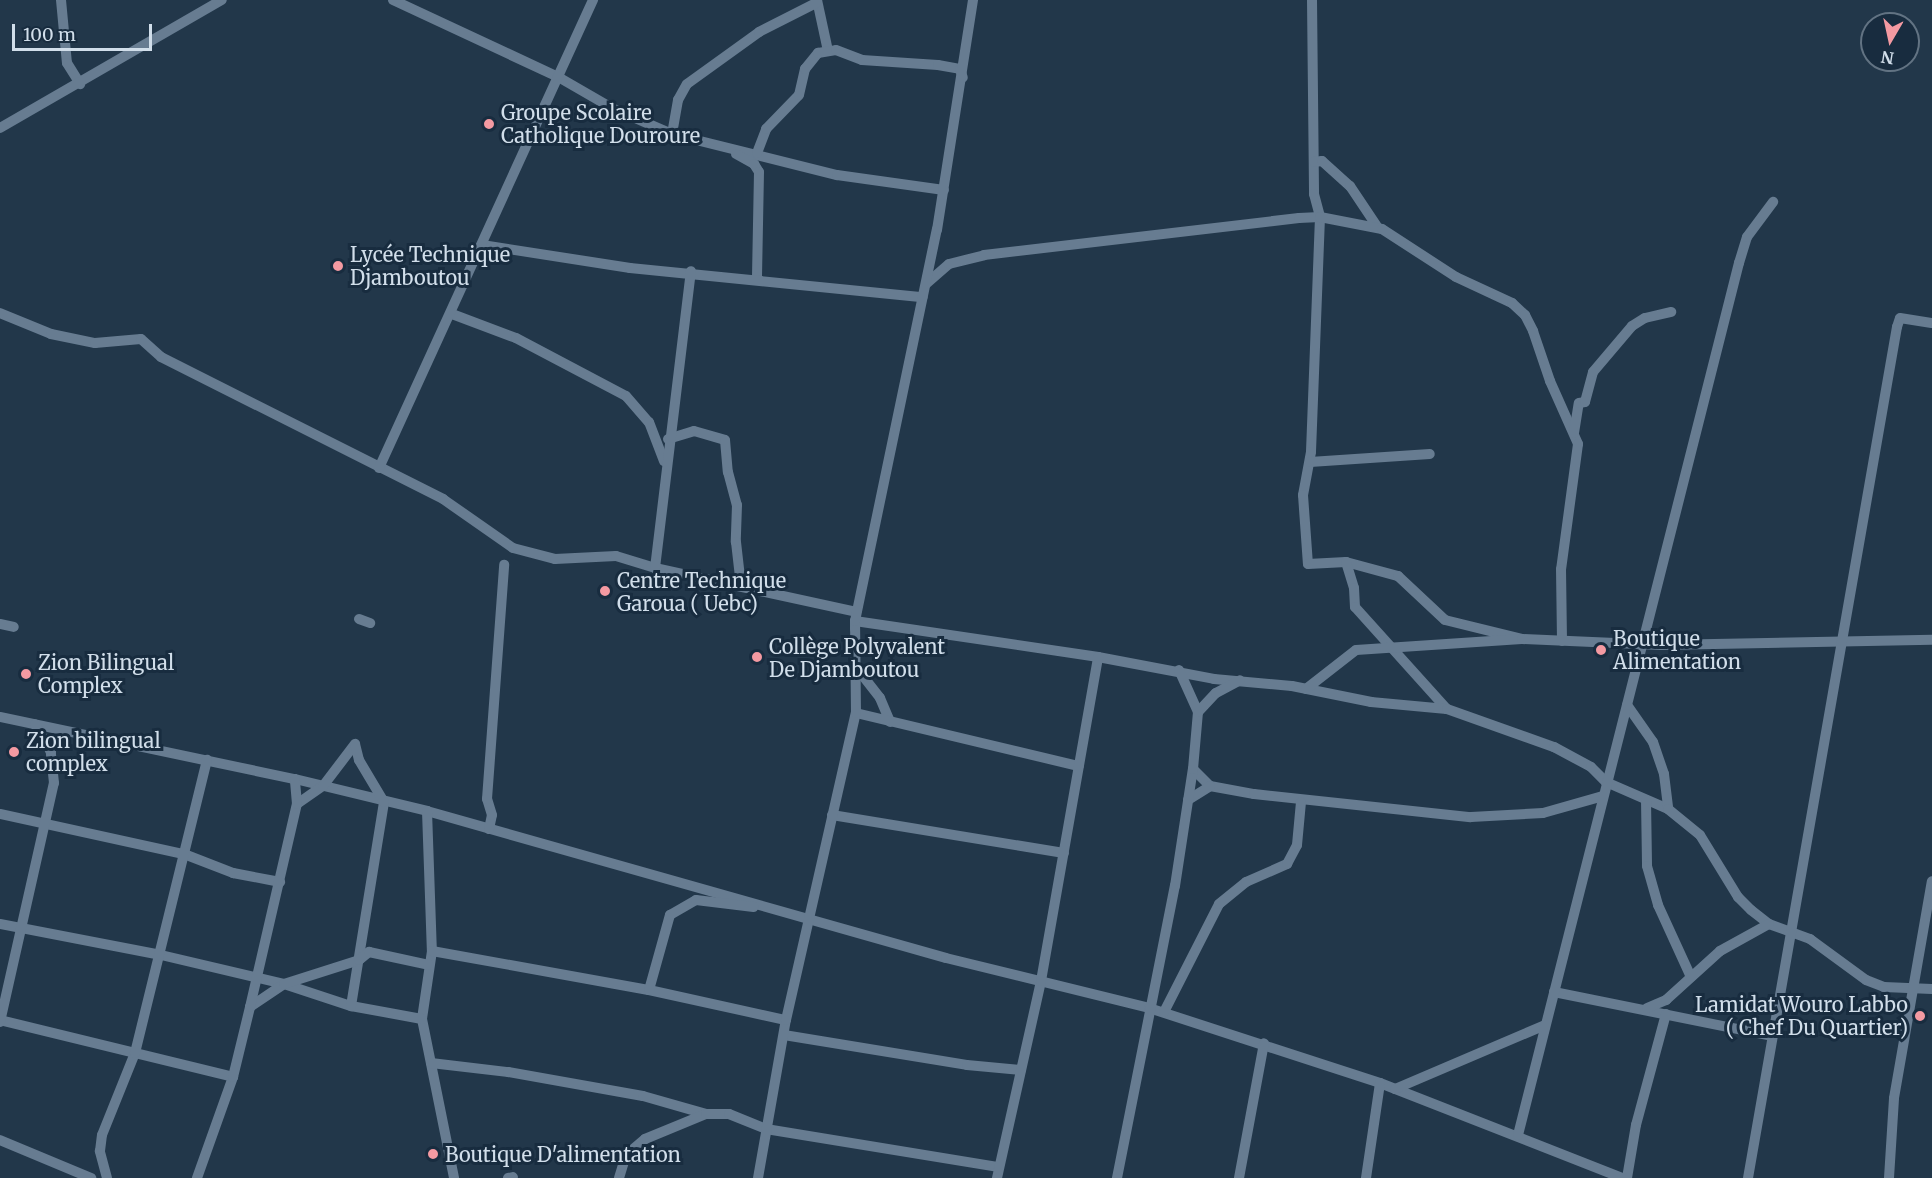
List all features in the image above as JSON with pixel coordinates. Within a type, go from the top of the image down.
[{"type":"street","points":[[61,0],[67,63],[80,84]]},
{"type":"street","points":[[0,128],[80,84],[222,0]]},
{"type":"street","points":[[393,0],[560,78],[612,108],[672,134],[730,151],[754,164],[759,172],[757,279]]},
{"type":"street","points":[[379,468],[560,78],[593,0]]},
{"type":"street","points":[[858,714],[855,617],[944,190],[963,78],[973,0]]},
{"type":"street","points":[[1312,0],[1314,162],[1320,217],[1310,462],[1303,495],[1308,564],[1346,562],[1398,576],[1445,620],[1522,639]]},
{"type":"street","points":[[672,134],[678,100],[687,84],[759,32],[817,2],[828,51]]},
{"type":"street","points":[[758,153],[765,129],[799,95],[810,61],[828,51],[862,60],[960,69],[963,78]]},
{"type":"street","points":[[730,151],[758,153],[837,175],[944,190]]},
{"type":"street","points":[[1314,162],[1322,161],[1350,186],[1378,228]]},
{"type":"street","points":[[1518,1135],[1739,263],[1747,237],[1773,202]]},
{"type":"street","points":[[926,284],[949,264],[984,255],[1320,217],[1378,228],[1525,315],[1574,434],[1578,459],[1561,569],[1562,641]]},
{"type":"street","points":[[482,245],[610,265],[691,271],[923,297]]},
{"type":"street","points":[[655,568],[668,439],[691,271]]},
{"type":"street","points":[[1574,434],[1579,403],[1586,402],[1593,372],[1632,326],[1645,318],[1671,312]]},
{"type":"street","points":[[0,313],[51,334],[95,344],[141,339],[161,357],[443,499],[513,548],[555,559],[616,555],[655,568],[741,586],[855,617],[1179,670],[1214,679],[1242,679],[1371,702],[1447,709],[1554,747],[1591,767],[1606,782],[1668,808],[1700,835],[1738,897],[1769,924],[1791,931],[1820,945],[1866,980],[1912,989],[1932,989]]},
{"type":"street","points":[[452,314],[516,338],[626,396],[649,422],[665,464]]},
{"type":"street","points":[[1748,1178],[1897,327],[1900,318],[1932,323]]},
{"type":"street","points":[[668,439],[694,431],[725,440],[728,471],[737,505],[736,542],[741,586]]},
{"type":"street","points":[[1310,462],[1430,454]]},
{"type":"street","points":[[1346,562],[1354,588],[1355,608],[1447,709]]},
{"type":"street","points":[[489,828],[492,815],[487,799],[504,565]]},
{"type":"street","points":[[758,1178],[786,1020],[832,815],[858,714],[860,671],[855,617]]},
{"type":"street","points":[[0,624],[14,627]]},
{"type":"street","points":[[1306,689],[1356,650],[1390,647],[1522,639],[1642,644],[1932,640]]},
{"type":"street","points":[[431,1063],[621,1092],[706,1114],[729,1114],[766,1129],[998,1173],[1041,981],[1098,657]]},
{"type":"street","points":[[1117,1178],[1193,769],[1198,712],[1179,670]]},
{"type":"street","points":[[860,671],[880,698],[890,722]]},
{"type":"street","points":[[1198,712],[1216,693],[1242,679]]},
{"type":"street","points":[[1626,705],[1653,742],[1664,774],[1668,808]]},
{"type":"street","points":[[858,714],[1079,766]]},
{"type":"street","points":[[0,717],[295,779],[427,811],[770,906],[808,920],[1164,1012],[1380,1083],[1518,1135],[1617,1177]]},
{"type":"street","points":[[35,724],[51,752],[55,767],[0,1021],[233,1077]]},
{"type":"street","points":[[297,804],[323,786],[355,744],[359,760],[384,802],[351,1006]]},
{"type":"street","points":[[107,1178],[100,1151],[102,1135],[135,1053],[161,955],[179,869],[207,760]]},
{"type":"street","points":[[1193,769],[1210,786],[1301,802],[1510,817],[1565,808],[1603,796]]},
{"type":"street","points":[[197,1178],[233,1077],[297,804],[295,779]]},
{"type":"street","points":[[1188,800],[1210,786]]},
{"type":"street","points":[[1646,800],[1647,866],[1658,905],[1691,977]]},
{"type":"street","points":[[1164,1012],[1219,904],[1246,882],[1287,864],[1297,845],[1301,802]]},
{"type":"street","points":[[427,811],[432,951],[422,1019],[454,1178]]},
{"type":"street","points":[[0,814],[160,851],[184,854],[233,873],[280,882]]},
{"type":"street","points":[[832,815],[1064,853]]},
{"type":"street","points":[[160,851],[179,869]]},
{"type":"street","points":[[1889,1178],[1894,1098],[1932,882]]},
{"type":"street","points":[[649,990],[670,915],[696,900],[770,906]]},
{"type":"street","points":[[0,924],[20,930],[161,955],[284,984],[351,1006],[422,1019]]},
{"type":"street","points":[[1644,1009],[1666,1000],[1720,951],[1769,924]]},
{"type":"street","points":[[432,951],[649,990],[786,1020]]},
{"type":"street","points":[[250,1007],[284,984],[358,960],[369,952],[429,965]]},
{"type":"street","points":[[1554,992],[1772,1036]]},
{"type":"street","points":[[1627,1178],[1636,1125],[1665,1014]]},
{"type":"street","points":[[1395,1089],[1545,1025]]},
{"type":"street","points":[[784,1035],[967,1065],[1021,1070]]},
{"type":"street","points":[[1239,1178],[1264,1043]]},
{"type":"street","points":[[1366,1178],[1380,1083]]},
{"type":"street","points":[[619,1178],[626,1155],[645,1139],[706,1114]]},
{"type":"street","points":[[0,1140],[91,1178]]},
{"type":"place","name":"Groupe Scolaire Catholique Douroure","points":[[489,124]]},
{"type":"place","name":"Lycée Technique Djamboutou","points":[[338,266]]},
{"type":"place","name":"Centre Technique Garoua ( Uebc)","points":[[605,591]]},
{"type":"place","name":"Boutique Alimentation","points":[[1601,650]]},
{"type":"place","name":"Collège Polyvalent De Djamboutou","points":[[757,657]]},
{"type":"place","name":"Zion Bilingual Complex","points":[[26,674]]},
{"type":"place","name":"Zion bilingual complex","points":[[14,752]]},
{"type":"place","name":"Lamidat Wouro Labbo ( Chef Du Quartier)","points":[[1920,1016]]},
{"type":"place","name":"Boutique D'alimentation","points":[[433,1154]]}]
